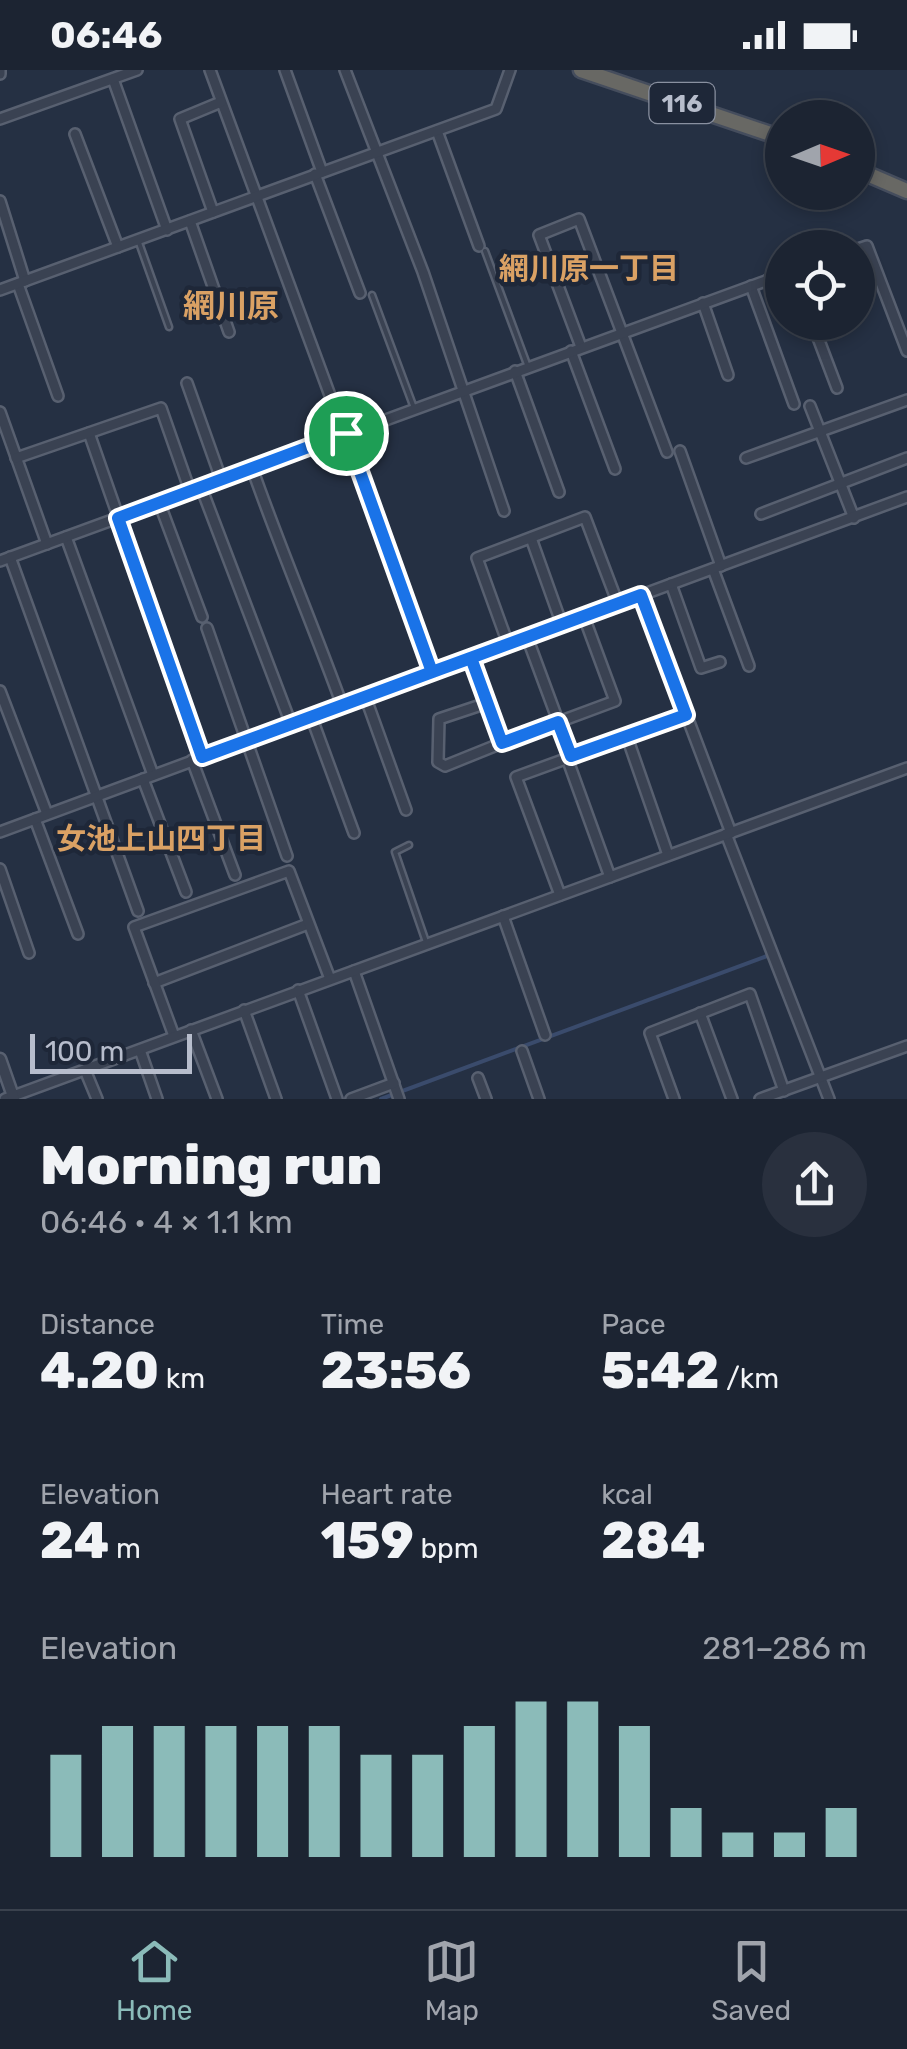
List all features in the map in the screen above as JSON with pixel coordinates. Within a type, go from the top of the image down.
[{"type":"highway","name":"116","points":[[591,72],[765,132]]},
{"type":"highway","points":[[875,177],[907,191]]},
{"type":"street","points":[[0,119],[137,70]]},
{"type":"street","points":[[210,70],[432,672]]},
{"type":"street","points":[[285,70],[360,292]]},
{"type":"street","points":[[345,70],[378,152],[504,511]]},
{"type":"street","points":[[0,290],[496,109],[510,70]]},
{"type":"street","points":[[113,79],[167,230]]},
{"type":"street","points":[[213,212],[180,119],[221,102]]},
{"type":"street","points":[[437,130],[482,248]]},
{"type":"street","points":[[75,134],[118,247]]},
{"type":"street","points":[[0,201],[58,396]]},
{"type":"street","points":[[616,470],[540,235],[580,219],[667,452]]},
{"type":"street","points":[[190,221],[228,332]]},
{"type":"street","points":[[875,267],[907,351]]},
{"type":"street","points":[[138,911],[5,559],[765,281]]},
{"type":"street","points":[[750,286],[794,404]]},
{"type":"street","points":[[702,303],[728,375]]},
{"type":"street","points":[[819,340],[837,388]]},
{"type":"street","points":[[516,371],[559,492]]},
{"type":"street","points":[[186,382],[221,480]]},
{"type":"street","points":[[746,458],[907,400]]},
{"type":"street","points":[[810,406],[854,518]]},
{"type":"street","points":[[16,458],[161,408],[190,491]]},
{"type":"street","points":[[0,412],[47,544]]},
{"type":"street","points":[[89,433],[235,874]]},
{"type":"street","points":[[680,451],[748,666]]},
{"type":"street","points":[[761,514],[907,458]]},
{"type":"street","points":[[252,468],[289,575],[304,600],[342,705]]},
{"type":"street","points":[[201,487],[291,724]]},
{"type":"street","points":[[0,832],[907,497]]},
{"type":"street","points":[[160,502],[202,617]]},
{"type":"street","points":[[508,644],[476,558],[585,516],[618,604]]},
{"type":"street","points":[[66,537],[186,892]]},
{"type":"street","points":[[531,538],[562,625]]},
{"type":"street","points":[[671,584],[701,668],[720,662]]},
{"type":"street","points":[[641,595],[829,1099]]},
{"type":"street","points":[[487,702],[439,719],[438,762],[445,766],[615,701],[584,616]]},
{"type":"street","points":[[206,628],[287,856]]},
{"type":"street","points":[[527,637],[610,876]]},
{"type":"street","points":[[471,658],[502,743]]},
{"type":"street","points":[[0,690],[47,814]]},
{"type":"street","points":[[365,696],[406,810]]},
{"type":"street","points":[[560,895],[516,776],[686,715]]},
{"type":"street","points":[[311,716],[354,832]]},
{"type":"street","points":[[627,737],[668,856]]},
{"type":"street","points":[[0,1059],[11,1098],[907,768]]},
{"type":"street","points":[[35,818],[78,934]]},
{"type":"street","points":[[0,870],[29,952]]},
{"type":"street","points":[[174,1036],[134,927],[288,871],[330,979]]},
{"type":"street","points":[[503,916],[544,1035]]},
{"type":"street","points":[[154,983],[308,924]]},
{"type":"street","points":[[351,1099],[396,1090],[354,971]]},
{"type":"street","points":[[298,990],[337,1099]]},
{"type":"street","points":[[674,1099],[650,1034],[750,994],[784,1092]]},
{"type":"street","points":[[244,1010],[276,1099]]},
{"type":"street","points":[[700,1013],[732,1099]]},
{"type":"street","points":[[192,1030],[217,1099]]},
{"type":"street","points":[[760,1099],[907,1046]]},
{"type":"street","points":[[140,1050],[157,1099]]},
{"type":"street","points":[[522,1051],[540,1099]]},
{"type":"street","points":[[85,1070],[96,1099]]},
{"type":"street","points":[[478,1078],[486,1099]]},
{"type":"lane","points":[[138,240],[169,327]]},
{"type":"lane","points":[[482,248],[528,366]]},
{"type":"lane","points":[[372,294],[414,408]]},
{"type":"lane","points":[[409,845],[396,852],[426,944]]},
{"type":"waterway","points":[[381,1099],[767,956]]},
{"type":"district","name":"網川原一丁目","points":[[589,269]]},
{"type":"district","name":"網川原","points":[[231,306]]},
{"type":"district","name":"女池上山四丁目","points":[[161,839]]},
{"type":"route","points":[[346,433],[118,518],[202,757],[432,672],[562,625],[641,595],[686,715],[571,756],[558,722],[502,743],[471,658],[432,672],[346,433]]}]
